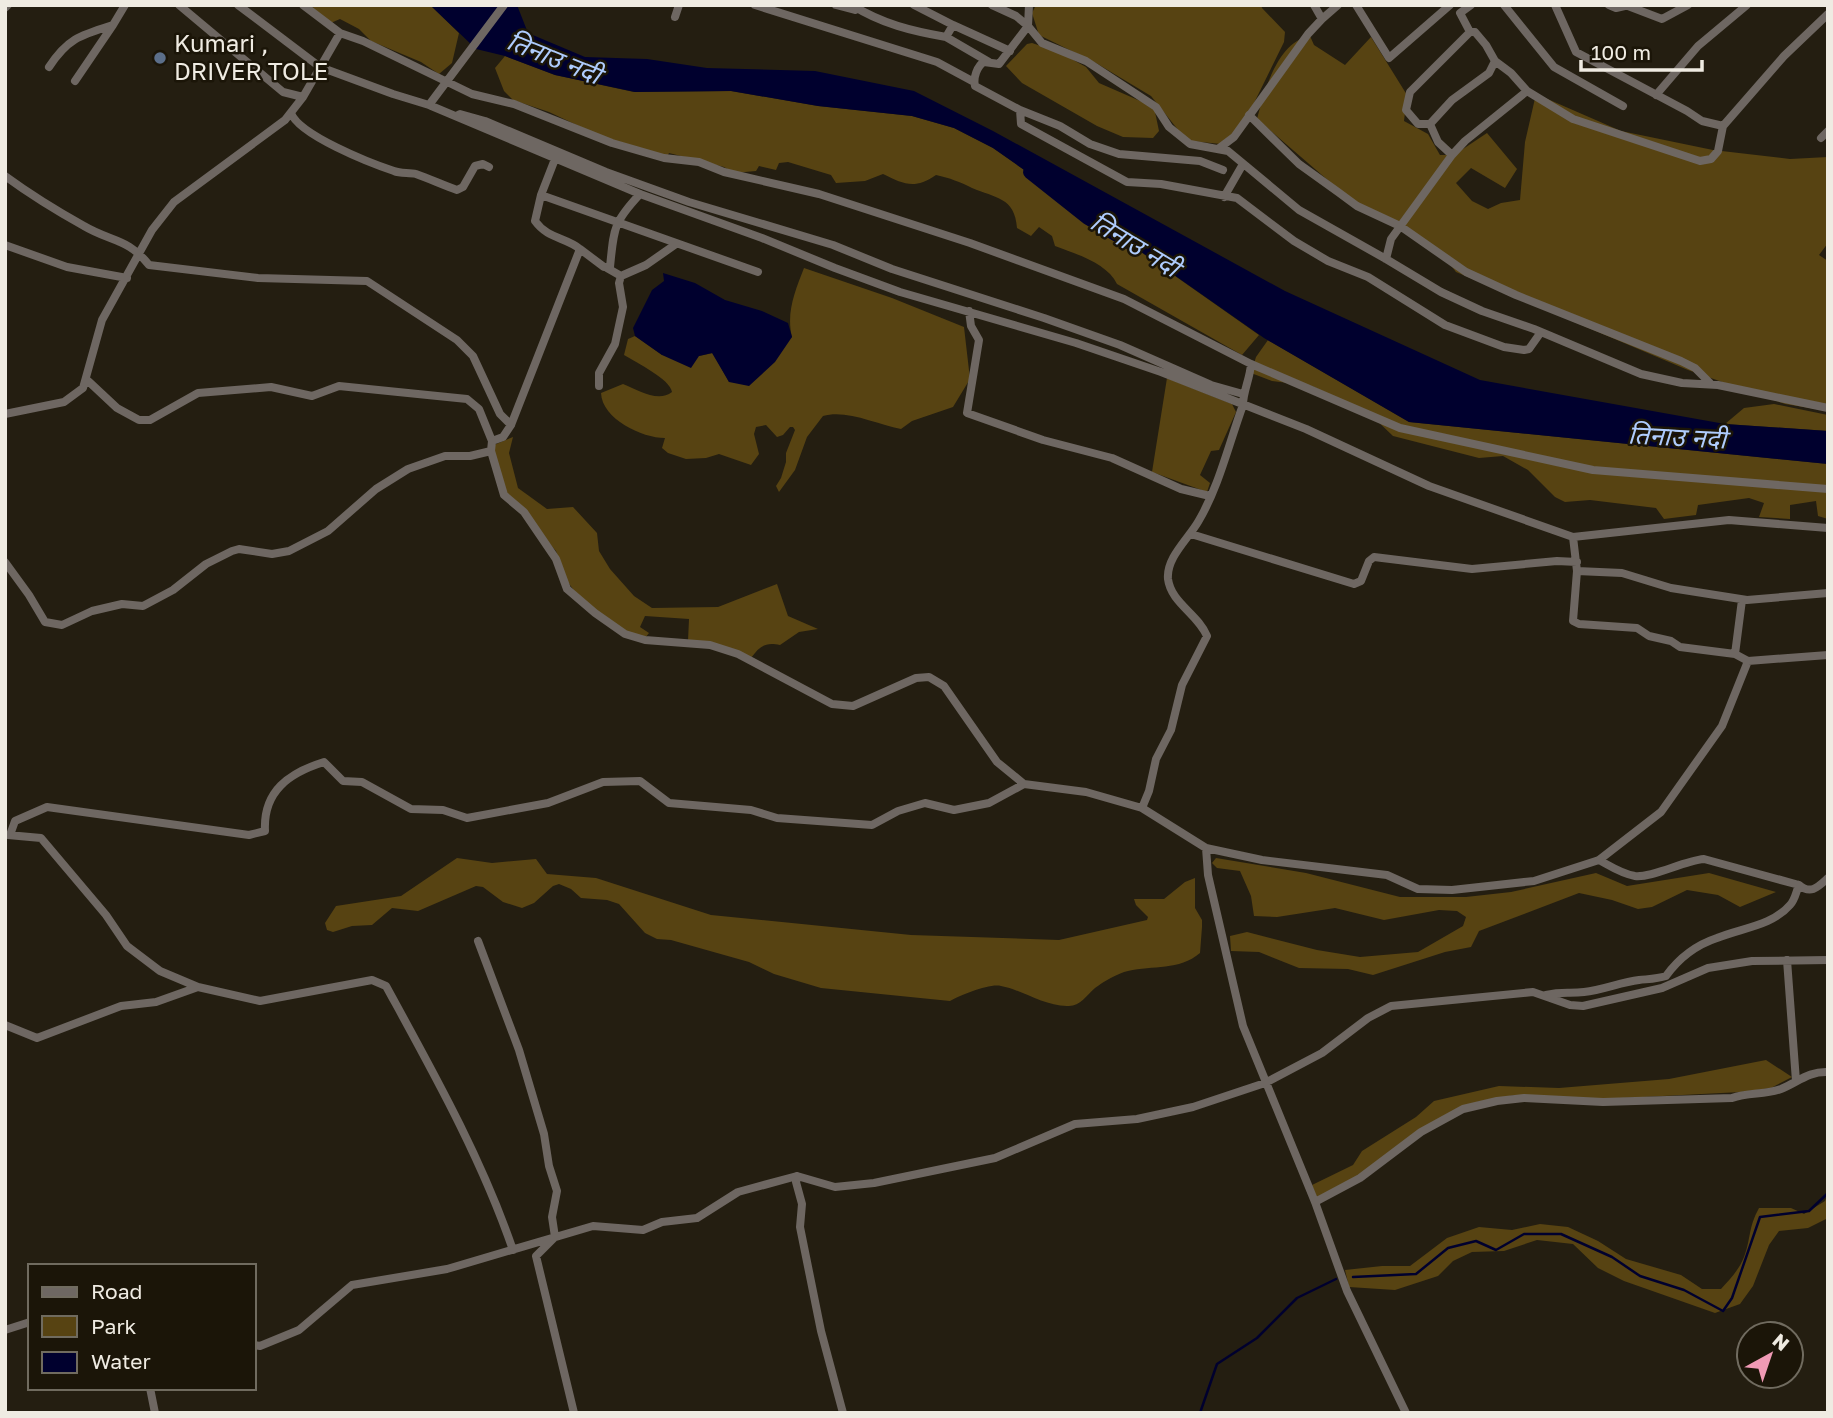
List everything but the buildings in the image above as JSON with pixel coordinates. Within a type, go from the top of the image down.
[{"type":"street","points":[[75,81],[87,67],[125,5]]},
{"type":"street","points":[[179,5],[283,92],[303,97]]},
{"type":"street","points":[[238,5],[320,67],[429,105],[640,194],[762,237],[900,292],[1161,372],[1306,429],[1429,486],[1573,537],[1729,520],[1828,528]]},
{"type":"street","points":[[303,5],[340,33],[376,46],[448,79],[472,94],[514,104],[612,143],[664,158],[699,162],[724,172],[818,194],[970,243],[1124,299],[1251,364],[1400,428],[1593,470],[1828,489]]},
{"type":"street","points":[[429,105],[504,5]]},
{"type":"street","points":[[675,17],[679,5]]},
{"type":"street","points":[[755,5],[937,62],[974,82],[975,86],[1020,110],[1060,126],[1090,144],[1119,154],[1200,161],[1223,170]]},
{"type":"street","points":[[836,5],[862,11]]},
{"type":"street","points":[[852,5],[894,27],[946,37],[990,62]]},
{"type":"street","points":[[914,5],[1010,51]]},
{"type":"street","points":[[992,5],[1016,16],[1042,43],[1086,61],[1156,107],[1169,127],[1190,144],[1228,151],[1299,210],[1451,297],[1641,374],[1682,383],[1710,383],[1828,408]]},
{"type":"street","points":[[974,82],[979,65],[984,62],[999,64],[1028,26],[1029,5]]},
{"type":"street","points":[[1314,5],[1322,19]]},
{"type":"street","points":[[1218,149],[1234,137],[1311,30],[1338,5]]},
{"type":"street","points":[[1356,5],[1389,58],[1451,5],[1460,13],[1470,32]]},
{"type":"street","points":[[1460,13],[1471,5]]},
{"type":"street","points":[[1504,5],[1554,67],[1623,106]]},
{"type":"street","points":[[1556,5],[1576,52],[1702,121],[1723,126]]},
{"type":"street","points":[[1609,5],[1616,8],[1628,6],[1662,19],[1688,5]]},
{"type":"street","points":[[1656,95],[1698,46],[1747,5]]},
{"type":"street","points":[[1470,32],[1475,32],[1495,61],[1511,73],[1527,91],[1573,119],[1700,161],[1711,159],[1718,151],[1723,126],[1784,56],[1828,14]]},
{"type":"street","points":[[49,68],[58,54],[76,37],[113,25]]},
{"type":"street","points":[[946,37],[953,25]]},
{"type":"street","points":[[1470,32],[1410,92],[1406,110],[1418,124],[1430,124],[1452,100],[1489,73],[1495,61]]},
{"type":"street","points":[[5,414],[64,402],[83,388],[102,320],[152,230],[174,202],[285,121],[303,97],[340,33]]},
{"type":"street","points":[[1386,259],[1391,239],[1452,155],[1465,141],[1527,91]]},
{"type":"street","points":[[1020,110],[1021,124],[1127,182],[1161,184],[1237,198],[1294,241],[1328,261],[1368,277],[1444,325],[1484,340],[1524,350],[1529,349],[1541,332]]},
{"type":"street","points":[[291,113],[294,121],[309,133],[331,144],[398,173],[412,173],[457,190],[463,187],[475,166],[483,164],[489,167]]},
{"type":"street","points":[[455,117],[460,114],[485,121],[606,172],[689,202],[833,245],[892,269],[1044,318],[1120,345],[1211,385],[1242,394]]},
{"type":"street","points":[[1249,116],[1299,164],[1365,211],[1400,226],[1466,272],[1516,295],[1681,361],[1710,383]]},
{"type":"street","points":[[1430,124],[1438,142],[1452,155]]},
{"type":"street","points":[[555,159],[541,195],[535,221],[543,231],[573,243],[621,276]]},
{"type":"street","points":[[1224,197],[1243,164]]},
{"type":"street","points":[[5,176],[36,198],[88,228],[129,245],[149,265],[258,278],[367,281],[457,340],[473,356],[500,414],[511,425]]},
{"type":"street","points":[[607,268],[610,267],[617,221],[640,194]]},
{"type":"street","points":[[541,195],[758,272]]},
{"type":"street","points":[[621,276],[646,265],[676,244]]},
{"type":"street","points":[[5,245],[67,267],[127,278]]},
{"type":"street","points":[[492,441],[503,437],[511,425],[580,249]]},
{"type":"street","points":[[599,386],[598,373],[615,344],[623,307],[619,283],[621,276]]},
{"type":"street","points":[[969,311],[971,326],[979,340],[967,413],[1042,440],[1112,458],[1181,489],[1210,496]]},
{"type":"street","points":[[1142,808],[1156,759],[1171,730],[1182,685],[1206,641],[1203,626],[1174,596],[1168,579],[1171,562],[1191,534],[1210,496],[1243,405],[1242,394],[1250,377],[1251,364]]},
{"type":"street","points":[[86,379],[117,408],[139,419],[150,420],[198,393],[271,387],[312,396],[340,386],[467,399],[479,409],[492,441],[491,451],[504,495],[524,512],[556,559],[567,589],[625,634],[645,640],[710,645],[738,654],[832,704],[853,706],[916,678],[929,677],[944,686],[997,762],[1024,784],[1086,792],[1142,808],[1206,848],[1262,860],[1387,875],[1418,888],[1452,890],[1534,881],[1599,860],[1661,812],[1723,726],[1748,661]]},
{"type":"street","points":[[5,562],[45,622],[62,625],[92,611],[122,604],[143,606],[173,590],[206,564],[232,551],[239,549],[272,554],[289,551],[328,531],[376,489],[408,469],[445,456],[470,456],[491,451]]},
{"type":"street","points":[[1191,534],[1354,584],[1361,581],[1369,561],[1374,557],[1472,569],[1558,561],[1622,573],[1671,588],[1742,600],[1759,601],[1828,593]]},
{"type":"street","points":[[1573,537],[1577,566],[1573,621],[1579,624],[1637,628],[1649,636],[1671,641],[1680,647],[1735,654],[1748,661],[1828,655]]},
{"type":"street","points":[[1735,654],[1742,600]]},
{"type":"street","points":[[513,1250],[497,1203],[443,1090],[386,986],[372,980],[260,1001],[198,987],[160,971],[127,946],[106,915],[41,838],[8,835],[15,821],[47,807],[249,835],[265,831],[264,815],[272,795],[299,769],[324,762],[343,781],[362,782],[411,808],[443,810],[467,818],[548,803],[603,782],[640,781],[669,803],[751,810],[777,818],[872,825],[898,811],[925,803],[954,810],[989,803],[1024,784]]},
{"type":"street","points":[[1206,848],[1208,875],[1243,1026],[1315,1202],[1347,1290],[1406,1413]]},
{"type":"street","points":[[1599,860],[1622,872],[1642,876],[1692,860],[1704,859],[1799,885],[1805,890],[1815,889],[1828,878]]},
{"type":"street","points":[[1546,996],[1566,991],[1594,991],[1666,976],[1676,962],[1705,942],[1747,929],[1782,913],[1793,902],[1799,885]]},
{"type":"street","points":[[478,941],[519,1050],[544,1133],[549,1166],[557,1191],[552,1217],[555,1237]]},
{"type":"street","points":[[1787,960],[1796,1081]]},
{"type":"street","points":[[256,1345],[299,1331],[352,1285],[447,1269],[593,1226],[643,1230],[662,1222],[697,1217],[738,1192],[797,1176],[835,1187],[899,1177],[995,1158],[1075,1124],[1137,1119],[1182,1109],[1265,1083],[1322,1053],[1368,1018],[1391,1006],[1533,992],[1570,1005],[1583,1006],[1661,988],[1709,968],[1752,961],[1828,960]]},
{"type":"street","points":[[5,1025],[37,1038],[121,1006],[156,1002],[198,987]]},
{"type":"street","points":[[1315,1202],[1360,1178],[1421,1132],[1463,1109],[1524,1098],[1603,1102],[1732,1098],[1742,1094],[1771,1091],[1816,1071],[1828,1072]]},
{"type":"street","points":[[797,1176],[802,1204],[800,1227],[824,1342],[843,1413]]},
{"type":"street","points":[[555,1237],[536,1256],[574,1413]]},
{"type":"street","points":[[5,1330],[28,1323]]},
{"type":"street","points":[[150,1390],[155,1413]]},
{"type":"green space","points":[[314,5],[430,5],[459,33],[452,63],[439,74],[421,62],[371,41],[359,29],[340,19],[326,25],[311,14]]},
{"type":"green space","points":[[1036,5],[1261,5],[1285,32],[1284,42],[1254,103],[1248,122],[1221,144],[1191,141],[1179,131],[1151,96],[1096,63],[1039,35],[1032,13]]},
{"type":"green space","points":[[1310,36],[1314,45],[1345,65],[1371,37],[1407,95],[1404,121],[1428,134],[1440,155],[1454,155],[1487,133],[1517,169],[1505,188],[1471,168],[1456,183],[1472,201],[1488,209],[1501,203],[1520,200],[1525,142],[1536,94],[1621,131],[1713,150],[1790,159],[1828,157],[1828,243],[1819,255],[1828,261],[1828,411],[1785,404],[1688,370],[1456,272],[1449,263],[1410,235],[1359,207],[1257,119],[1274,69],[1281,57],[1289,47]]},
{"type":"green space","points":[[1032,43],[1059,52],[1086,67],[1099,83],[1154,107],[1159,131],[1153,138],[1123,137],[1097,126],[1022,83],[1006,66],[1027,44]]},
{"type":"green space","points":[[505,56],[555,75],[634,92],[731,91],[818,106],[912,116],[954,128],[993,148],[1259,335],[1242,355],[1117,284],[1099,265],[1055,246],[1052,236],[1039,227],[1031,236],[1017,228],[1012,210],[1002,200],[946,177],[936,175],[921,183],[909,184],[883,174],[865,181],[836,183],[831,175],[788,162],[779,163],[776,170],[759,166],[756,171],[734,173],[724,167],[669,153],[667,157],[613,142],[549,112],[513,100],[504,91],[495,68]]},
{"type":"green space","points":[[804,268],[892,298],[964,327],[970,379],[953,407],[912,421],[901,429],[841,414],[823,416],[807,437],[795,470],[779,492],[776,486],[786,462],[786,453],[795,430],[793,427],[777,437],[766,425],[756,427],[754,434],[759,454],[751,465],[719,454],[686,459],[668,453],[662,448],[665,438],[635,431],[608,411],[601,393],[623,384],[654,396],[672,392],[659,377],[624,355],[628,339],[635,336],[662,355],[699,356],[713,353],[729,382],[792,337],[791,311]]},
{"type":"green space","points":[[1268,340],[1409,422],[1828,464],[1828,519],[1818,516],[1816,501],[1790,505],[1790,519],[1759,517],[1764,503],[1749,498],[1698,505],[1696,515],[1664,519],[1656,508],[1590,500],[1565,502],[1555,497],[1528,470],[1503,456],[1479,458],[1393,436],[1372,416],[1312,386],[1272,381],[1251,373],[1256,357]]},
{"type":"green space","points":[[1167,378],[1232,404],[1236,412],[1219,450],[1211,451],[1200,475],[1210,483],[1207,492],[1152,472]]},
{"type":"green space","points":[[1774,404],[1828,415],[1828,431],[1725,424],[1744,408]]},
{"type":"green space","points":[[513,437],[509,453],[518,488],[547,509],[573,507],[597,533],[599,551],[610,569],[634,596],[652,608],[718,607],[777,584],[788,616],[818,629],[799,632],[780,645],[763,646],[751,658],[688,641],[689,619],[645,616],[640,627],[649,633],[645,638],[626,632],[599,614],[576,593],[567,581],[556,551],[507,494],[493,454],[494,445]]},
{"type":"green space","points":[[457,858],[492,863],[536,859],[547,874],[596,878],[711,915],[911,935],[1059,940],[1147,920],[1148,917],[1136,905],[1134,899],[1164,899],[1185,882],[1195,878],[1195,908],[1202,920],[1200,953],[1183,963],[1120,974],[1098,986],[1073,1006],[1060,1006],[996,986],[976,990],[950,1001],[821,988],[774,974],[749,962],[671,940],[657,939],[645,933],[619,904],[581,898],[571,889],[559,884],[534,903],[522,908],[503,902],[483,887],[476,886],[418,911],[392,908],[372,925],[352,926],[333,932],[327,930],[325,923],[336,906],[401,896]]},
{"type":"green space","points":[[1216,858],[1306,873],[1400,897],[1466,897],[1511,892],[1596,873],[1627,886],[1709,873],[1776,892],[1740,907],[1718,895],[1687,890],[1652,907],[1638,909],[1579,893],[1479,931],[1471,947],[1445,952],[1373,975],[1348,969],[1299,968],[1259,952],[1231,951],[1230,936],[1247,932],[1317,950],[1360,957],[1418,952],[1463,926],[1466,917],[1457,911],[1439,910],[1384,920],[1335,908],[1277,917],[1254,916],[1251,896],[1240,871],[1217,868],[1212,863]]},
{"type":"green space","points":[[1766,1060],[1792,1077],[1771,1088],[1741,1092],[1565,1101],[1515,1095],[1477,1102],[1458,1109],[1361,1174],[1317,1198],[1312,1185],[1353,1165],[1362,1151],[1416,1117],[1434,1101],[1499,1086],[1559,1088],[1669,1079]]},
{"type":"green space","points":[[1828,1193],[1828,1218],[1808,1228],[1779,1231],[1769,1245],[1753,1286],[1740,1304],[1715,1313],[1624,1281],[1598,1268],[1573,1244],[1537,1240],[1504,1251],[1472,1252],[1453,1261],[1438,1276],[1395,1290],[1349,1287],[1345,1270],[1410,1266],[1447,1238],[1479,1227],[1512,1230],[1540,1224],[1568,1227],[1598,1241],[1626,1259],[1681,1275],[1702,1289],[1721,1289],[1742,1262],[1759,1208],[1791,1208],[1804,1214],[1825,1201]]},
{"type":"water","points":[[430,5],[517,5],[528,33],[585,57],[647,59],[707,68],[815,71],[914,91],[993,131],[1285,291],[1480,380],[1725,424],[1828,431],[1828,464],[1409,422],[1264,338],[993,148],[954,128],[912,116],[818,106],[731,91],[635,92],[555,75],[505,56],[476,49]]},
{"type":"water","points":[[663,273],[695,283],[725,300],[762,311],[788,323],[792,337],[775,362],[749,386],[729,382],[712,353],[699,356],[691,368],[662,355],[635,336],[633,328],[652,290],[664,281]]},
{"type":"waterway","name":"तिनाउ नदी","points":[[1030,172],[1088,218],[1134,245]]},
{"type":"waterway","points":[[1353,1277],[1416,1274],[1448,1248],[1476,1241],[1496,1250],[1524,1234],[1561,1234],[1612,1257],[1640,1276],[1684,1290],[1723,1311],[1732,1298],[1760,1217],[1809,1211],[1828,1193]]},
{"type":"waterway","points":[[1200,1413],[1217,1364],[1257,1338],[1297,1298],[1336,1279]]},
{"type":"place","name":"Kumari , DRIVER TOLE","points":[[160,58]]}]
